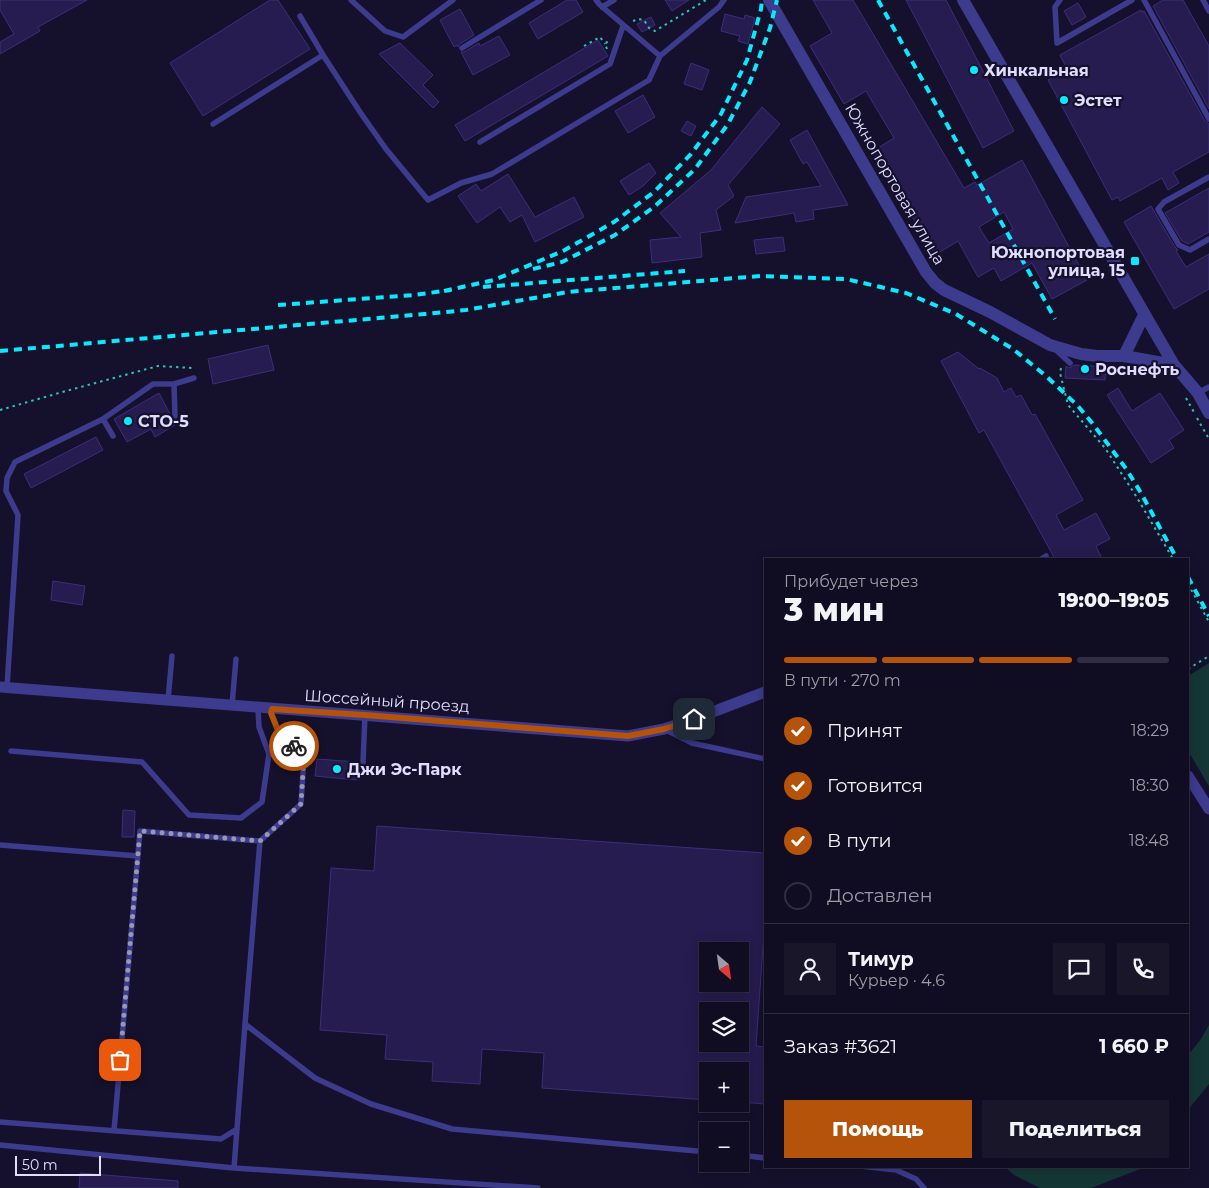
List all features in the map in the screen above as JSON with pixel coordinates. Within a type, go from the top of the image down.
[{"type":"street","name":"Южнопортовая улица","points":[[769,0],[934,283],[1050,345],[1081,354],[1124,356],[1174,365]]},
{"type":"street","points":[[963,0],[1174,365],[1204,390],[1209,413]]},
{"type":"street","points":[[1124,356],[1144,315]]},
{"type":"street","name":"Шоссейный проезд","points":[[3,687],[628,736],[664,729],[764,692]]},
{"type":"street","points":[[1189,778],[1209,809]]},
{"type":"lane","points":[[351,0],[385,31],[404,37],[453,0]]},
{"type":"lane","points":[[462,48],[541,0]]},
{"type":"lane","points":[[596,0],[623,26],[660,56]]},
{"type":"lane","points":[[602,7],[614,0]]},
{"type":"lane","points":[[300,16],[360,112],[386,149],[428,200],[461,183],[492,174],[649,80],[660,56],[719,7],[724,0]]},
{"type":"lane","points":[[1060,0],[1055,7],[1057,42],[1132,0]]},
{"type":"lane","points":[[1144,0],[1209,119]]},
{"type":"lane","points":[[1203,0],[1209,11]]},
{"type":"lane","points":[[480,142],[610,64],[623,26]]},
{"type":"lane","points":[[213,124],[324,56]]},
{"type":"lane","points":[[1209,177],[1164,202],[1158,209],[1179,245],[1190,250],[1209,239]]},
{"type":"lane","points":[[1050,345],[1068,362]]},
{"type":"lane","points":[[3,687],[18,516],[6,491],[7,478],[15,462],[103,419],[153,384],[174,384],[194,378]]},
{"type":"lane","points":[[174,384],[175,416]]},
{"type":"lane","points":[[103,419],[113,436]]},
{"type":"lane","points":[[168,700],[172,656]]},
{"type":"lane","points":[[232,705],[236,659]]},
{"type":"lane","points":[[11,750],[142,762],[189,816],[241,818],[262,802],[269,754],[259,728],[258,708]]},
{"type":"lane","points":[[234,1168],[260,841],[301,804],[304,756],[279,733],[271,713],[272,709]]},
{"type":"lane","points":[[363,763],[365,715]]},
{"type":"lane","points":[[664,729],[692,743],[764,759]]},
{"type":"lane","points":[[114,1131],[140,831],[260,841]]},
{"type":"lane","points":[[0,845],[138,856]]},
{"type":"lane","points":[[245,1024],[315,1078],[370,1104],[452,1129],[699,1151]]},
{"type":"lane","points":[[0,1122],[221,1139],[237,1129]]},
{"type":"lane","points":[[0,1145],[234,1168],[538,1188]]},
{"type":"lane","points":[[749,1156],[764,1158]]},
{"type":"lane","points":[[878,1168],[896,1170],[916,1179],[924,1188]]},
{"type":"path","points":[[605,44],[623,26],[638,19],[644,20],[649,28],[655,31],[706,0]]},
{"type":"path","points":[[584,46],[600,37],[608,51]]},
{"type":"path","points":[[1068,362],[1062,366],[1060,373],[1068,404],[1105,448],[1172,558]]},
{"type":"path","points":[[0,410],[158,366],[192,368],[194,378]]},
{"type":"path","points":[[1184,396],[1209,439]]},
{"type":"path","points":[[1189,586],[1209,622]]},
{"type":"path","points":[[1189,668],[1209,656]]},
{"type":"green space","points":[[1209,663],[1209,786],[1189,753],[1189,675]]},
{"type":"green space","points":[[1209,1025],[1209,1084],[1191,1106],[1189,1111],[1189,1054]]},
{"type":"green space","points":[[1006,1168],[1143,1168],[1091,1188],[1040,1188],[1014,1175]]},
{"type":"building","points":[[0,0],[87,0],[38,27],[40,31],[0,54],[0,42],[14,34],[0,10]]},
{"type":"building","points":[[270,0],[278,0],[310,49],[203,116],[170,63]]},
{"type":"building","points":[[567,0],[576,0],[583,12],[538,39],[529,23]]},
{"type":"building","points":[[665,0],[689,0],[672,11]]},
{"type":"building","points":[[813,0],[853,0],[964,188],[975,182],[977,185],[1022,160],[1087,280],[1052,299],[1032,263],[1001,281],[994,268],[978,277],[958,241],[935,255],[873,151],[894,138],[866,91],[844,104],[810,46],[832,33]],"holes":[[[1004,212],[1013,229],[989,243],[979,227]]]},
{"type":"building","points":[[906,0],[946,0],[1014,131],[983,148]]},
{"type":"building","points":[[1163,0],[1183,0],[1209,46],[1209,109],[1153,6]]},
{"type":"building","points":[[1078,3],[1086,17],[1072,25],[1064,11]]},
{"type":"building","points":[[460,9],[474,35],[458,47],[457,45],[454,47],[440,20]]},
{"type":"building","points":[[1141,10],[1142,12],[1144,11],[1205,121],[1209,124],[1209,152],[1173,172],[1179,183],[1168,190],[1162,178],[1120,201],[1118,197],[1112,200],[1048,80],[1067,69],[1060,55]]},
{"type":"building","points":[[725,14],[744,19],[745,15],[755,18],[748,44],[738,41],[740,36],[721,31]]},
{"type":"building","points":[[651,17],[655,25],[642,32],[637,24]]},
{"type":"building","points":[[499,36],[510,55],[473,75],[461,52],[479,43],[480,46]]},
{"type":"building","points":[[598,40],[608,56],[465,141],[455,125]]},
{"type":"building","points":[[400,43],[433,75],[423,85],[439,102],[433,108],[379,54]]},
{"type":"building","points":[[691,63],[709,70],[702,90],[684,84]]},
{"type":"building","points":[[643,95],[655,117],[628,133],[615,111]]},
{"type":"building","points":[[762,107],[780,124],[728,185],[734,196],[716,210],[721,230],[700,233],[702,257],[652,263],[650,240],[681,237],[660,213],[711,170]]},
{"type":"building","points":[[687,121],[696,126],[691,136],[681,131]]},
{"type":"building","points":[[807,130],[848,205],[813,210],[814,219],[796,222],[794,213],[735,223],[746,197],[821,186],[807,162],[803,164],[790,140]]},
{"type":"building","points":[[649,163],[656,173],[643,186],[629,195],[620,181]]},
{"type":"building","points":[[508,174],[535,217],[574,197],[584,217],[535,242],[522,215],[510,222],[500,207],[477,223],[458,196],[476,184],[481,191]]},
{"type":"building","points":[[1209,188],[1209,232],[1188,244],[1182,241],[1165,213]]},
{"type":"building","points":[[1151,206],[1178,250],[1176,251],[1186,267],[1209,254],[1209,289],[1174,309],[1124,222]]},
{"type":"building","points":[[783,237],[785,251],[756,254],[754,240]]},
{"type":"building","points":[[268,345],[274,370],[213,384],[208,359]]},
{"type":"building","points":[[958,352],[979,369],[997,378],[1004,392],[1011,388],[1016,397],[1021,395],[1032,415],[1035,414],[1083,500],[1056,515],[1064,530],[1096,513],[1110,539],[1096,546],[1102,558],[1054,558],[984,430],[979,433],[941,361]]},
{"type":"building","points":[[1074,365],[1106,367],[1105,380],[1065,378],[1066,366],[1069,368]]},
{"type":"building","points":[[1118,388],[1132,411],[1160,393],[1184,430],[1169,440],[1174,448],[1151,463],[1107,395]]},
{"type":"building","points":[[159,393],[175,425],[155,437],[151,429],[127,442],[114,419]]},
{"type":"building","points":[[96,437],[103,450],[31,488],[24,474]]},
{"type":"building","points":[[53,581],[85,586],[82,605],[51,600]]},
{"type":"building","name":"Джи Эс-Парк","points":[[317,759],[358,762],[357,780],[315,776]]},
{"type":"building","points":[[123,810],[135,811],[134,837],[122,837]]},
{"type":"building","points":[[377,826],[764,853],[764,932],[756,1046],[764,1047],[764,1104],[749,1103],[749,1062],[699,1062],[699,1099],[542,1088],[544,1053],[482,1049],[480,1084],[432,1081],[433,1062],[385,1059],[387,1035],[320,1030],[331,868],[374,871]]},
{"type":"building","points":[[80,1173],[178,1181],[178,1188],[79,1188]]},
{"type":"railway","points":[[444,291],[494,280],[563,251],[614,222],[654,192],[691,154],[721,114],[747,60],[762,0]]},
{"type":"railway","points":[[533,269],[562,262],[615,235],[654,207],[695,169],[728,124],[750,82],[770,28],[777,0]]},
{"type":"railway","points":[[878,0],[1055,319]]},
{"type":"railway","points":[[483,287],[685,271]]},
{"type":"railway","points":[[0,351],[466,310],[568,292],[760,276],[846,279],[906,293],[956,314],[1013,349],[1046,376],[1078,406],[1127,470],[1176,558]]},
{"type":"railway","points":[[278,305],[414,295],[451,290]]},
{"type":"railway","points":[[1189,579],[1209,616]]},
{"type":"way so far","points":[[120,1060],[140,831],[260,841],[301,804],[304,756],[294,746]]},
{"type":"place","name":"Хинкальная","points":[[974,70]]},
{"type":"place","name":"Эстет","points":[[1064,100]]},
{"type":"place","name":"Южнопортовая улица, 15","points":[[1135,261]]},
{"type":"place","name":"Роснефть","points":[[1085,369]]},
{"type":"place","name":"СТО-5","points":[[128,421]]},
{"type":"place","name":"Джи Эс-Парк","points":[[337,769]]},
{"type":"route","points":[[294,746],[279,733],[271,713],[272,709],[628,736],[664,729],[694,719]]}]
